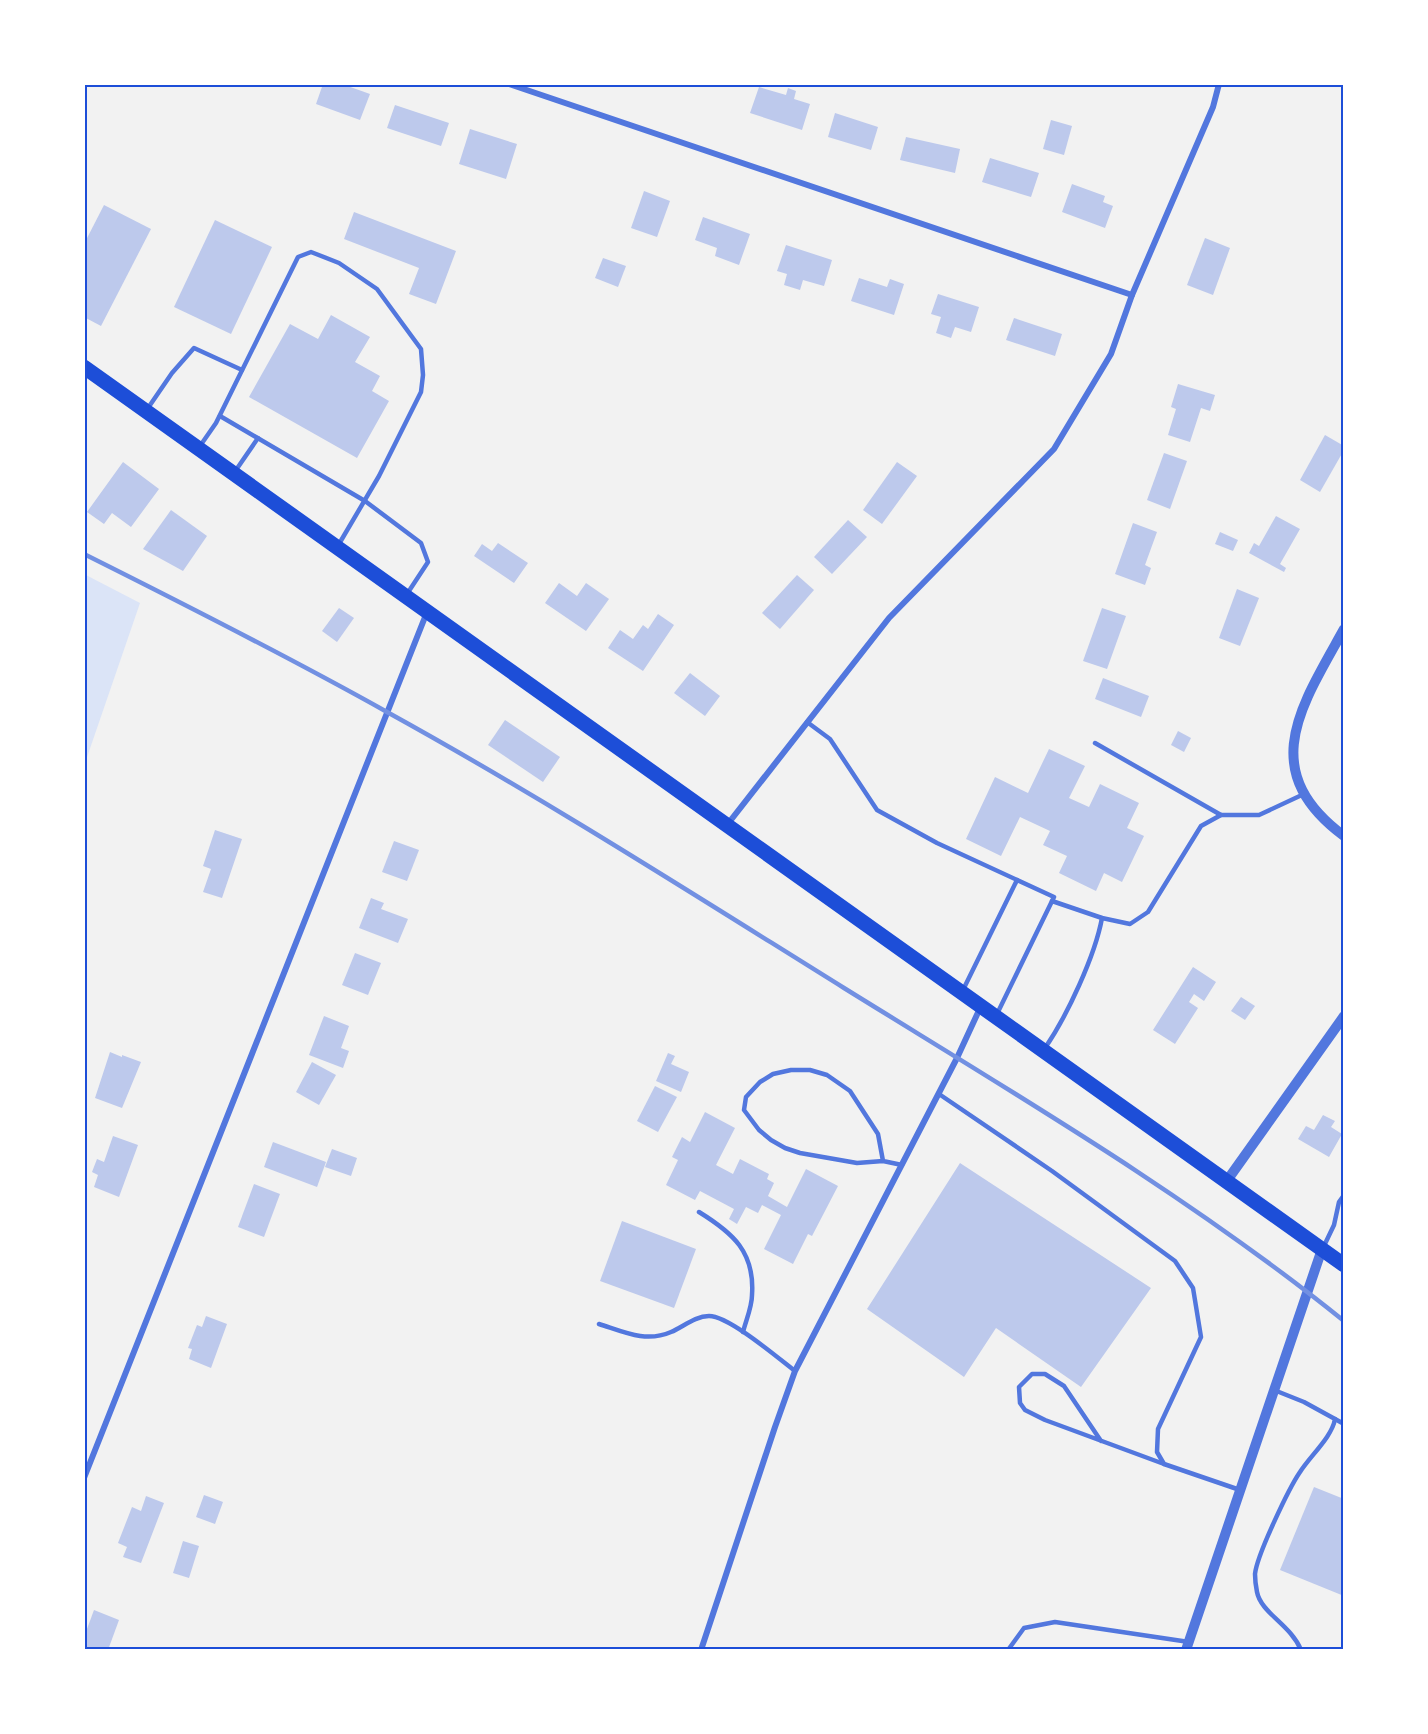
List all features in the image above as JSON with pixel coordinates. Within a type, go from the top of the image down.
[{"type":"main road","points":[[84,367],[1344,1265]]},
{"type":"street","points":[[509,84],[1132,295]]},
{"type":"street","points":[[727,825],[889,618],[1054,449],[1111,354],[1132,295],[1213,107],[1219,84]]},
{"type":"street","points":[[84,1478],[427,611]]},
{"type":"street","points":[[1344,629],[1311,689],[1294,734],[1292,759],[1296,777],[1314,808],[1340,833],[1344,844]]},
{"type":"street","points":[[701,1650],[795,1371],[939,1094],[982,1006]]},
{"type":"street","points":[[1226,1182],[1344,1016]]},
{"type":"street","points":[[1187,1646],[1322,1249]]},
{"type":"lane","points":[[199,448],[220,416],[298,257],[311,252],[339,263],[377,289],[421,349],[423,375],[421,392],[365,501],[338,547]]},
{"type":"lane","points":[[146,410],[172,373],[194,348],[242,370]]},
{"type":"lane","points":[[220,416],[365,501],[421,543],[428,562],[405,596]]},
{"type":"lane","points":[[234,473],[258,438]]},
{"type":"lane","points":[[807,722],[830,739],[877,810],[937,843],[1054,897],[996,1016]]},
{"type":"lane","points":[[1095,743],[1221,815]]},
{"type":"lane","points":[[1052,901],[1102,918],[1130,924],[1148,912],[1201,826],[1221,815],[1259,815],[1305,793]]},
{"type":"lane","points":[[962,992],[1017,879]]},
{"type":"lane","points":[[1043,1051],[1058,1030],[1098,939],[1102,918]]},
{"type":"lane","points":[[883,1161],[878,1134],[850,1091],[827,1075],[810,1070],[790,1070],[773,1074],[760,1082],[746,1097],[744,1110],[750,1119],[771,1140],[785,1148],[800,1153],[857,1163],[883,1161],[902,1165]]},
{"type":"lane","points":[[939,1094],[1052,1171],[1175,1261],[1193,1288],[1201,1336],[1158,1429],[1157,1452],[1164,1464]]},
{"type":"lane","points":[[1322,1249],[1334,1225],[1339,1202],[1344,1195]]},
{"type":"lane","points":[[699,1212],[724,1228],[743,1249],[751,1268],[752,1297],[742,1332]]},
{"type":"lane","points":[[599,1323],[639,1337],[653,1337],[709,1316],[723,1319],[795,1371]]},
{"type":"lane","points":[[1101,1441],[1064,1386],[1046,1374],[1032,1374],[1019,1387],[1020,1403],[1024,1410],[1045,1420],[1101,1441],[1164,1464],[1240,1490]]},
{"type":"lane","points":[[1274,1390],[1304,1402],[1344,1424]]},
{"type":"lane","points":[[1301,1650],[1296,1639],[1283,1623],[1269,1612],[1257,1594],[1255,1573],[1268,1536],[1298,1474],[1333,1429],[1335,1419]]},
{"type":"lane","points":[[1008,1650],[1024,1628],[1055,1622],[1187,1646]]},
{"type":"shaded area","points":[[84,574],[140,603],[84,766]]},
{"type":"building","points":[[323,84],[342,84],[370,94],[360,120],[316,104]]},
{"type":"building","points":[[759,87],[786,95],[788,88],[796,91],[794,99],[810,104],[802,130],[750,113]]},
{"type":"building","points":[[395,105],[449,123],[441,146],[387,128]]},
{"type":"building","points":[[835,113],[878,127],[871,150],[828,137]]},
{"type":"building","points":[[1051,120],[1072,126],[1064,155],[1043,149]]},
{"type":"building","points":[[470,129],[517,144],[506,179],[459,164]]},
{"type":"building","points":[[906,137],[960,149],[955,173],[900,160]]},
{"type":"building","points":[[990,158],[1039,173],[1031,197],[982,182]]},
{"type":"building","points":[[1072,184],[1105,196],[1103,202],[1113,206],[1105,228],[1062,212]]},
{"type":"building","points":[[644,191],[670,201],[657,237],[631,228]]},
{"type":"building","points":[[104,205],[151,229],[101,326],[84,317],[84,244]]},
{"type":"building","points":[[354,212],[456,251],[436,304],[409,294],[419,268],[344,239]]},
{"type":"building","points":[[703,217],[750,234],[739,265],[715,256],[717,248],[695,240]]},
{"type":"building","points":[[215,220],[272,247],[231,334],[174,307]]},
{"type":"building","points":[[1205,238],[1230,248],[1213,295],[1187,285]]},
{"type":"building","points":[[786,245],[832,260],[824,286],[803,280],[800,290],[784,285],[787,274],[777,271]]},
{"type":"building","points":[[603,258],[626,266],[618,287],[595,278]]},
{"type":"building","points":[[859,278],[887,287],[890,279],[904,284],[894,315],[851,301]]},
{"type":"building","points":[[938,294],[979,307],[971,332],[955,327],[951,338],[936,333],[941,317],[931,314]]},
{"type":"building","points":[[331,315],[370,337],[355,362],[380,376],[372,391],[389,401],[357,458],[249,397],[290,324],[318,339]]},
{"type":"building","points":[[1014,318],[1062,334],[1055,356],[1006,340]]},
{"type":"building","points":[[1178,384],[1215,395],[1210,411],[1201,408],[1190,442],[1168,435],[1176,409],[1171,407]]},
{"type":"building","points":[[1325,435],[1344,446],[1344,450],[1320,492],[1300,480]]},
{"type":"building","points":[[1164,453],[1187,461],[1170,509],[1147,500]]},
{"type":"building","points":[[123,462],[159,489],[131,527],[112,513],[104,524],[87,512]]},
{"type":"building","points":[[897,462],[917,476],[882,524],[863,510]]},
{"type":"building","points":[[171,510],[207,536],[183,571],[143,549]]},
{"type":"building","points":[[1276,516],[1300,529],[1280,564],[1286,568],[1284,572],[1249,553],[1254,543],[1259,546]]},
{"type":"building","points":[[848,520],[867,537],[832,574],[814,557]]},
{"type":"building","points":[[1133,523],[1157,532],[1145,565],[1151,568],[1145,585],[1115,574]]},
{"type":"building","points":[[1220,532],[1238,540],[1233,551],[1215,544]]},
{"type":"building","points":[[498,543],[528,563],[514,583],[474,556],[482,544],[492,551]]},
{"type":"building","points":[[797,575],[814,590],[780,629],[762,613]]},
{"type":"building","points":[[559,583],[577,596],[586,583],[609,599],[586,631],[545,603]]},
{"type":"building","points":[[1237,589],[1259,598],[1240,646],[1219,638]]},
{"type":"building","points":[[339,608],[354,618],[337,642],[322,631]]},
{"type":"building","points":[[1102,608],[1126,616],[1107,669],[1083,661]]},
{"type":"building","points":[[658,614],[674,625],[643,671],[608,648],[620,630],[633,639],[643,625],[648,629]]},
{"type":"building","points":[[690,673],[720,696],[705,716],[674,693]]},
{"type":"building","points":[[1103,678],[1149,696],[1141,717],[1095,699]]},
{"type":"building","points":[[505,720],[560,757],[543,782],[488,745]]},
{"type":"building","points":[[1178,731],[1191,738],[1184,752],[1171,745]]},
{"type":"building","points":[[1049,749],[1085,766],[1069,798],[1089,807],[1100,784],[1139,803],[1127,828],[1144,836],[1122,882],[1104,873],[1096,891],[1059,873],[1067,856],[1043,845],[1050,831],[1020,817],[1001,856],[966,839],[995,777],[1028,793]]},
{"type":"building","points":[[215,830],[242,839],[222,898],[203,892],[211,869],[203,866]]},
{"type":"building","points":[[394,841],[419,850],[407,881],[382,872]]},
{"type":"building","points":[[371,898],[384,903],[381,909],[408,919],[398,943],[359,928]]},
{"type":"building","points":[[355,953],[381,963],[368,995],[342,985]]},
{"type":"building","points":[[1193,967],[1216,982],[1204,1001],[1194,994],[1189,1002],[1198,1008],[1175,1044],[1153,1030]]},
{"type":"building","points":[[1241,997],[1255,1006],[1245,1020],[1231,1011]]},
{"type":"building","points":[[324,1016],[349,1026],[341,1048],[349,1051],[343,1068],[309,1055]]},
{"type":"building","points":[[110,1052],[141,1062],[122,1108],[95,1098]]},
{"type":"building","points":[[668,1053],[675,1056],[671,1064],[689,1072],[681,1092],[656,1081]]},
{"type":"building","points":[[312,1062],[336,1075],[319,1105],[296,1092]]},
{"type":"building","points":[[655,1086],[677,1097],[658,1132],[637,1121]]},
{"type":"building","points":[[705,1112],[735,1128],[716,1165],[733,1174],[740,1159],[769,1174],[767,1179],[774,1183],[768,1196],[787,1207],[806,1169],[838,1186],[812,1236],[808,1234],[793,1264],[764,1249],[781,1215],[762,1205],[758,1213],[746,1207],[737,1224],[729,1219],[734,1209],[700,1191],[695,1200],[666,1185],[678,1160],[672,1157],[682,1137],[690,1142]]},
{"type":"building","points":[[1323,1115],[1335,1121],[1331,1127],[1342,1134],[1329,1157],[1298,1139],[1306,1126],[1314,1130]]},
{"type":"building","points":[[113,1136],[138,1145],[119,1197],[94,1187],[98,1175],[92,1172],[97,1159],[104,1162]]},
{"type":"building","points":[[273,1142],[326,1162],[317,1187],[264,1167]]},
{"type":"building","points":[[332,1149],[357,1158],[351,1176],[325,1167]]},
{"type":"building","points":[[960,1163],[1151,1288],[1081,1387],[996,1328],[964,1377],[867,1309]]},
{"type":"building","points":[[254,1184],[280,1194],[264,1237],[238,1227]]},
{"type":"building","points":[[622,1221],[696,1249],[674,1308],[600,1281]]},
{"type":"building","points":[[206,1316],[227,1324],[211,1368],[189,1359],[192,1349],[188,1348],[197,1325],[202,1327]]},
{"type":"building","points":[[1314,1487],[1344,1499],[1344,1596],[1280,1570]]},
{"type":"building","points":[[204,1495],[223,1502],[215,1524],[196,1517]]},
{"type":"building","points":[[146,1496],[164,1503],[141,1563],[123,1557],[127,1547],[118,1543],[132,1507],[141,1511]]},
{"type":"building","points":[[183,1541],[199,1546],[189,1578],[173,1573]]},
{"type":"building","points":[[94,1610],[119,1620],[108,1650],[84,1650],[84,1637]]},
{"type":"railway","points":[[84,554],[349,691],[503,778],[617,847],[1100,1147],[1224,1231],[1344,1321]]}]
